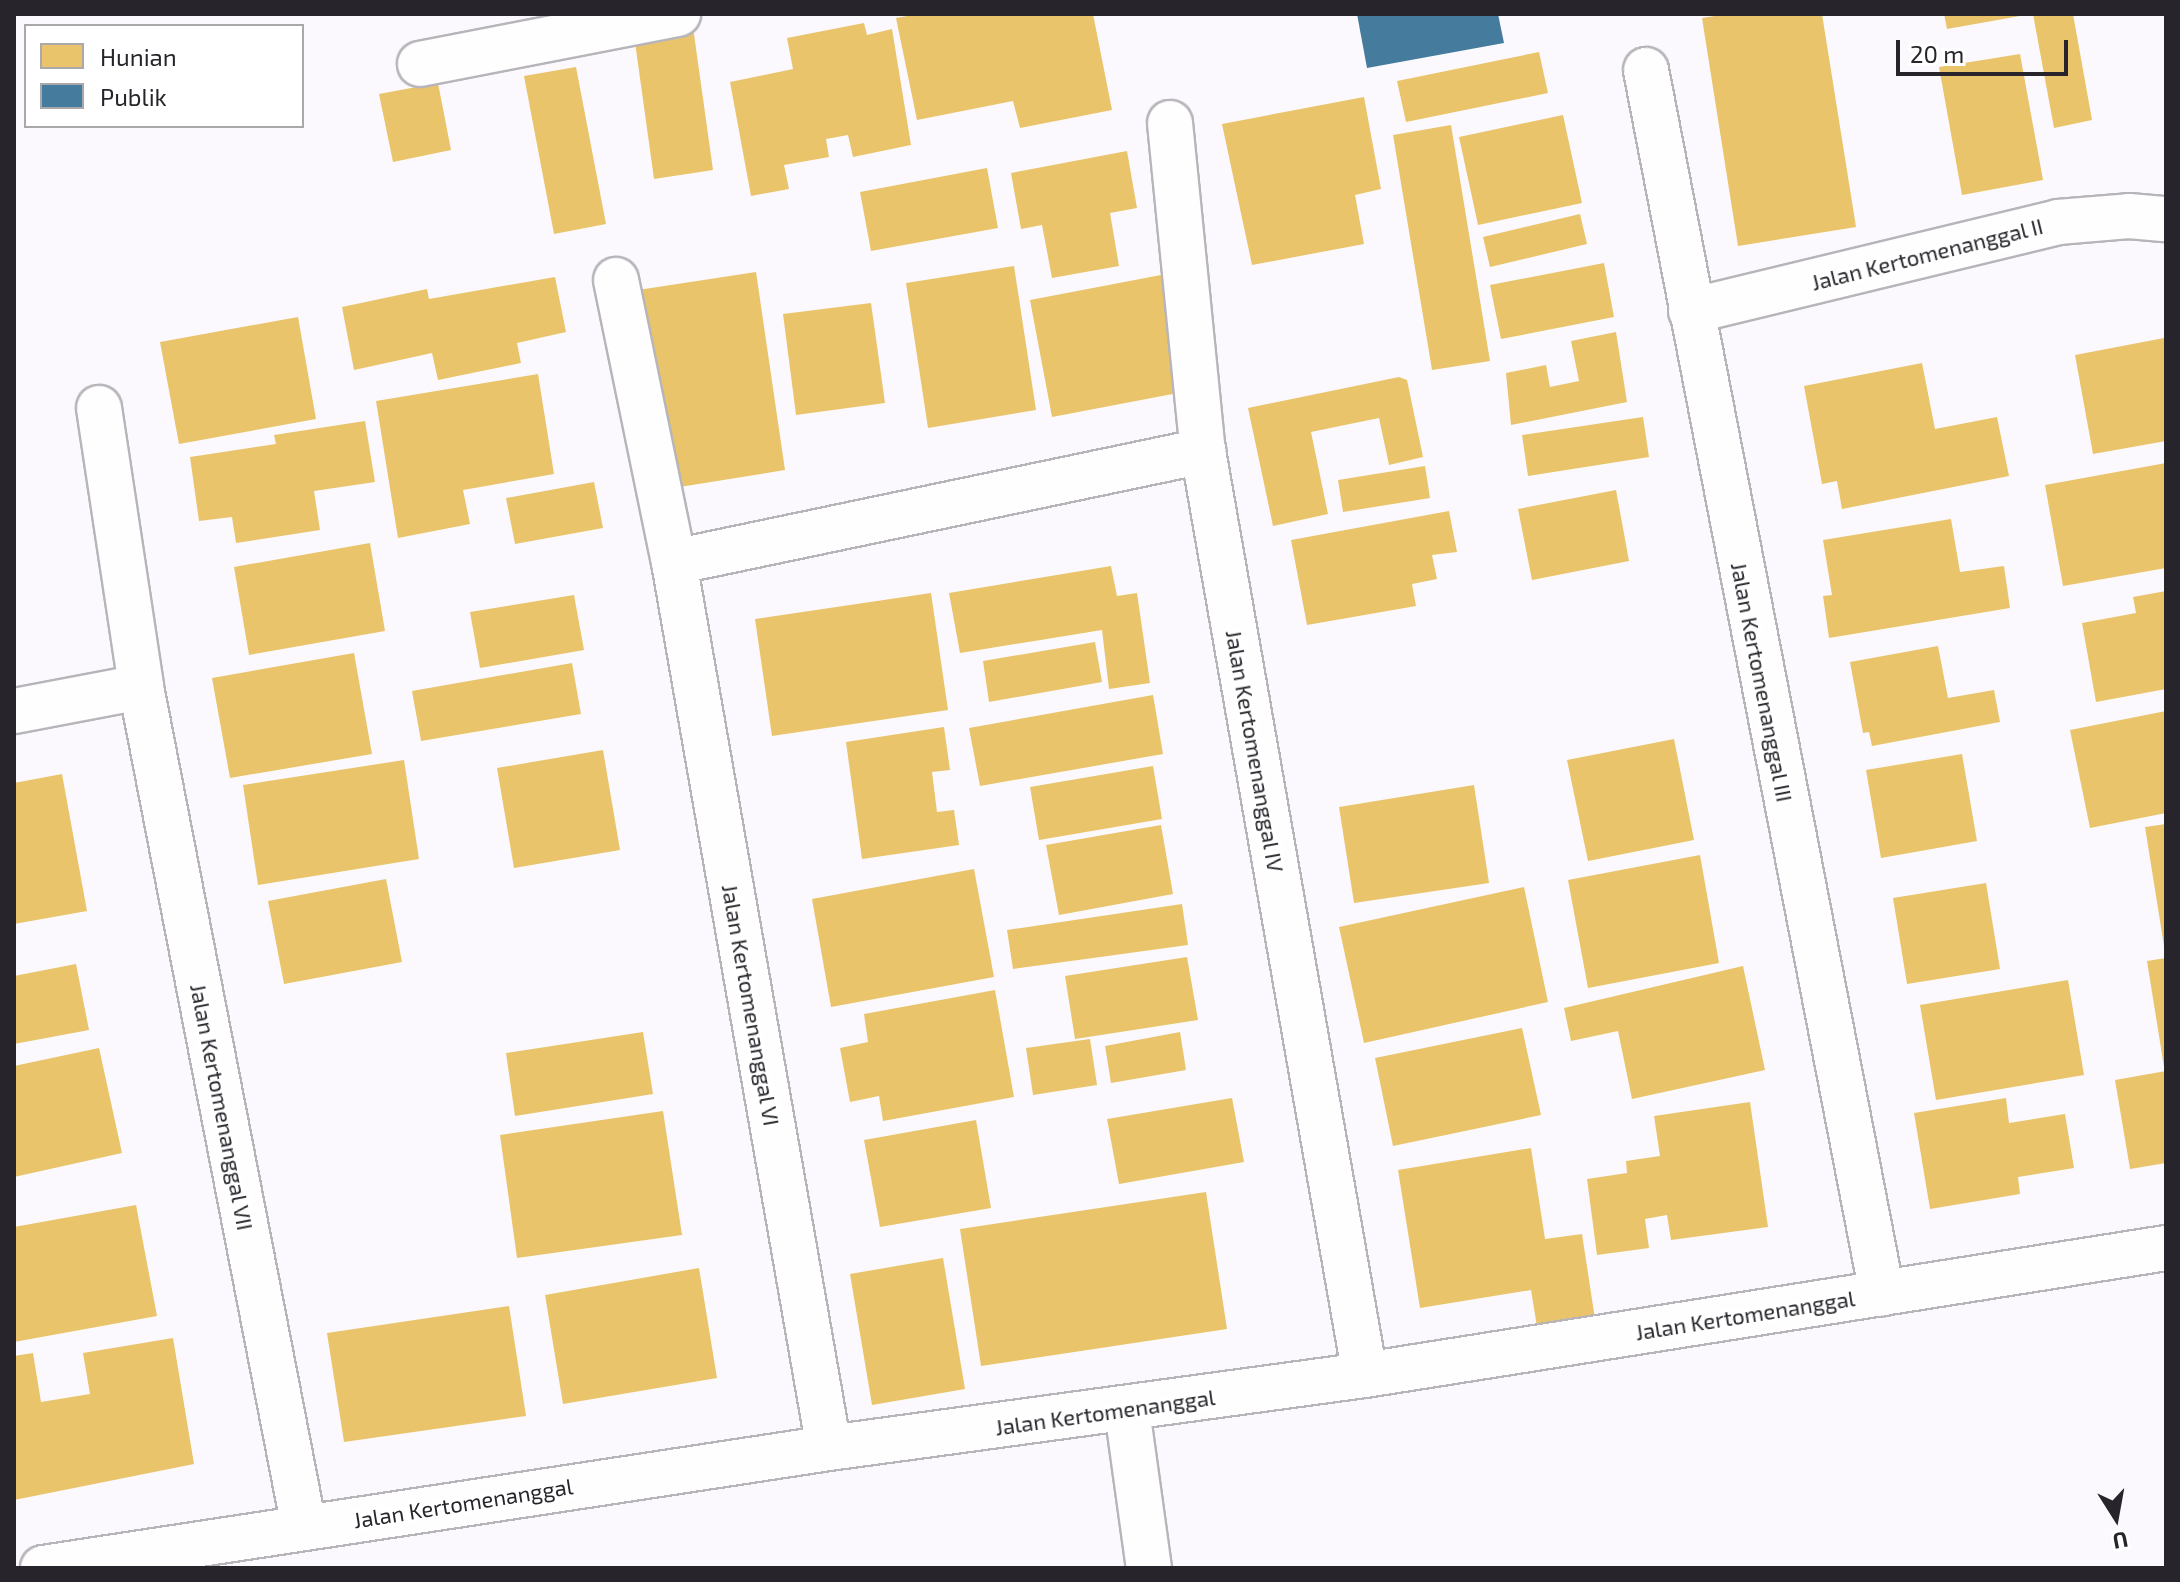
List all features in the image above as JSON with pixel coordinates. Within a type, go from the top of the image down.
[{"type":"street","points":[[420,64],[678,14]]},
{"type":"street","name":"Jalan Kertomenanggal III","points":[[1646,70],[1882,1293]]},
{"type":"street","name":"Jalan Kertomenanggal IV","points":[[1170,123],[1203,451],[1365,1375]]},
{"type":"street","name":"Jalan Kertomenanggal II","points":[[1691,311],[2058,222],[2129,216],[2166,219]]},
{"type":"street","name":"Jalan Kertomenanggal VI","points":[[616,280],[674,562],[829,1448]]},
{"type":"street","name":"Jalan Kertomenanggal VII","points":[[99,408],[141,687],[304,1527]]},
{"type":"street","points":[[674,562],[1203,451]]},
{"type":"street","points":[[14,711],[141,687]]},
{"type":"street","name":"Jalan Kertomenanggal","points":[[43,1568],[253,1552],[304,1527],[829,1448],[1127,1410],[1365,1375],[2166,1248]]},
{"type":"street","points":[[1127,1410],[1149,1568]]},
{"type":"building: Hunian","points":[[918,14],[1093,14],[1112,110],[1020,128],[1013,101],[917,120],[896,18]]},
{"type":"building: Hunian","points":[[1728,14],[1822,14],[1856,227],[1738,246],[1702,18]]},
{"type":"building: Hunian","points":[[1944,14],[2019,14],[2020,16],[1947,29]]},
{"type":"building: Hunian","points":[[2033,14],[2073,14],[2092,120],[2054,128]]},
{"type":"building: Hunian","points":[[864,23],[867,35],[892,29],[911,145],[853,157],[848,135],[826,139],[829,157],[784,165],[789,189],[751,196],[730,82],[793,69],[787,38]]},
{"type":"building: Hunian","points":[[693,27],[713,170],[654,179],[634,35]]},
{"type":"building: Hunian","points":[[1539,52],[1548,93],[1406,122],[1397,81]]},
{"type":"building: Hunian","points":[[2020,54],[2043,180],[1962,195],[1939,67]]},
{"type":"building: Hunian","points":[[576,67],[606,224],[554,234],[524,76]]},
{"type":"building: Hunian","points":[[438,83],[451,150],[393,162],[379,94]]},
{"type":"building: Hunian","points":[[1364,97],[1381,189],[1355,195],[1364,244],[1252,265],[1222,124]]},
{"type":"building: Hunian","points":[[1563,115],[1582,203],[1478,225],[1459,137]]},
{"type":"building: Hunian","points":[[1451,125],[1490,361],[1432,370],[1393,135]]},
{"type":"building: Hunian","points":[[1127,151],[1137,208],[1110,213],[1119,266],[1052,278],[1042,225],[1021,229],[1011,173]]},
{"type":"building: Hunian","points":[[987,168],[998,228],[871,251],[860,192]]},
{"type":"building: Hunian","points":[[1580,214],[1587,244],[1490,267],[1483,237]]},
{"type":"building: Hunian","points":[[1604,263],[1614,317],[1501,339],[1490,285]]},
{"type":"building: Hunian","points":[[1014,266],[1036,410],[928,428],[906,283]]},
{"type":"building: Hunian","points":[[756,272],[785,470],[667,489],[638,290]]},
{"type":"building: Hunian","points":[[1161,275],[1183,392],[1052,417],[1030,300]]},
{"type":"building: Hunian","points":[[555,277],[566,332],[517,343],[521,363],[438,380],[432,353],[354,370],[342,307],[427,289],[429,299]]},
{"type":"building: Hunian","points":[[871,303],[885,403],[796,415],[783,314]]},
{"type":"building: Hunian","points":[[298,317],[316,419],[179,444],[160,342]]},
{"type":"building: Hunian","points":[[1616,332],[1627,402],[1511,425],[1506,373],[1546,365],[1550,387],[1579,381],[1571,341]]},
{"type":"building: Hunian","points":[[2164,338],[2166,441],[2093,454],[2075,355]]},
{"type":"building: Hunian","points":[[1922,363],[1935,429],[1997,417],[2009,476],[1842,509],[1837,481],[1822,484],[1804,386]]},
{"type":"building: Hunian","points":[[538,374],[554,474],[463,490],[470,524],[398,538],[376,401]]},
{"type":"building: Hunian","points":[[1399,377],[1407,380],[1423,457],[1389,465],[1379,418],[1311,432],[1328,514],[1273,526],[1248,408]]},
{"type":"building: Hunian","points":[[1643,417],[1649,457],[1528,476],[1522,435]]},
{"type":"building: Hunian","points":[[365,421],[375,482],[314,491],[320,530],[236,543],[232,517],[199,521],[190,457],[276,444],[274,435]]},
{"type":"building: Hunian","points":[[2166,463],[2166,568],[2063,586],[2045,485]]},
{"type":"building: Hunian","points":[[1425,466],[1430,498],[1343,512],[1338,480]]},
{"type":"building: Hunian","points":[[594,482],[603,528],[515,544],[506,498]]},
{"type":"building: Hunian","points":[[1616,490],[1629,561],[1532,580],[1518,509]]},
{"type":"building: Hunian","points":[[1449,511],[1457,552],[1432,555],[1437,579],[1412,584],[1416,606],[1307,625],[1291,540]]},
{"type":"building: Hunian","points":[[1951,519],[1960,572],[2004,566],[2010,608],[1829,638],[1823,596],[1832,595],[1823,540]]},
{"type":"building: Hunian","points":[[370,543],[385,631],[249,655],[234,567]]},
{"type":"building: Hunian","points":[[1111,566],[1117,596],[1137,593],[1150,683],[1109,689],[1102,630],[960,653],[949,593]]},
{"type":"building: Hunian","points":[[2166,591],[2166,689],[2096,702],[2082,623],[2136,613],[2133,597]]},
{"type":"building: Hunian","points":[[931,593],[948,710],[772,736],[755,619]]},
{"type":"building: Hunian","points":[[574,595],[584,650],[480,668],[470,612]]},
{"type":"building: Hunian","points":[[1095,642],[1102,682],[989,702],[983,661]]},
{"type":"building: Hunian","points":[[1938,646],[1948,698],[1994,690],[2000,722],[1872,746],[1869,732],[1863,733],[1850,662]]},
{"type":"building: Hunian","points":[[354,653],[372,754],[230,778],[212,678]]},
{"type":"building: Hunian","points":[[572,663],[581,714],[421,741],[412,691]]},
{"type":"building: Hunian","points":[[1153,695],[1163,754],[980,786],[969,728]]},
{"type":"building: Hunian","points":[[2166,711],[2166,813],[2090,828],[2070,730]]},
{"type":"building: Hunian","points":[[944,727],[950,770],[932,772],[937,812],[954,810],[959,845],[862,859],[846,742]]},
{"type":"building: Hunian","points":[[1674,739],[1694,840],[1588,861],[1567,760]]},
{"type":"building: Hunian","points":[[603,750],[620,850],[514,868],[497,768]]},
{"type":"building: Hunian","points":[[1962,754],[1977,841],[1881,858],[1866,770]]},
{"type":"building: Hunian","points":[[404,760],[419,859],[258,885],[243,785]]},
{"type":"building: Hunian","points":[[1153,766],[1162,819],[1039,840],[1030,787]]},
{"type":"building: Hunian","points":[[62,774],[87,911],[14,924],[14,783]]},
{"type":"building: Hunian","points":[[1474,785],[1489,883],[1354,903],[1339,807]]},
{"type":"building: Hunian","points":[[2166,824],[2166,946],[2164,946],[2145,827]]},
{"type":"building: Hunian","points":[[1161,825],[1173,894],[1059,915],[1046,845]]},
{"type":"building: Hunian","points":[[1700,855],[1719,963],[1588,988],[1568,880]]},
{"type":"building: Hunian","points":[[974,869],[994,977],[831,1007],[812,899]]},
{"type":"building: Hunian","points":[[386,879],[402,962],[284,984],[268,901]]},
{"type":"building: Hunian","points":[[1986,883],[2000,969],[1907,984],[1893,898]]},
{"type":"building: Hunian","points":[[1524,887],[1548,1002],[1364,1043],[1339,927]]},
{"type":"building: Hunian","points":[[1182,904],[1188,945],[1013,969],[1007,930]]},
{"type":"building: Hunian","points":[[1187,957],[1198,1020],[1075,1039],[1065,976]]},
{"type":"building: Hunian","points":[[2166,958],[2166,1067],[2164,1067],[2147,961]]},
{"type":"building: Hunian","points":[[76,964],[89,1030],[14,1044],[14,976]]},
{"type":"building: Hunian","points":[[1743,966],[1765,1070],[1632,1099],[1618,1031],[1571,1041],[1564,1008]]},
{"type":"building: Hunian","points":[[2068,980],[2084,1075],[1936,1100],[1920,1005]]},
{"type":"building: Hunian","points":[[995,990],[1014,1097],[883,1121],[879,1096],[850,1102],[840,1048],[868,1042],[864,1014]]},
{"type":"building: Hunian","points":[[1522,1028],[1541,1115],[1393,1146],[1375,1058]]},
{"type":"building: Hunian","points":[[643,1032],[653,1094],[515,1116],[506,1053]]},
{"type":"building: Hunian","points":[[1180,1032],[1186,1070],[1111,1083],[1105,1046]]},
{"type":"building: Hunian","points":[[1090,1039],[1097,1085],[1033,1095],[1026,1048]]},
{"type":"building: Hunian","points":[[99,1048],[122,1153],[14,1177],[14,1066]]},
{"type":"building: Hunian","points":[[2166,1071],[2166,1163],[2130,1169],[2115,1080]]},
{"type":"building: Hunian","points":[[1232,1098],[1244,1162],[1119,1184],[1107,1119]]},
{"type":"building: Hunian","points":[[2006,1098],[2009,1123],[2065,1114],[2074,1168],[2018,1177],[2020,1194],[1930,1209],[1914,1113]]},
{"type":"building: Hunian","points":[[1750,1102],[1768,1227],[1671,1240],[1667,1215],[1645,1219],[1649,1248],[1597,1255],[1587,1179],[1627,1173],[1626,1161],[1660,1156],[1654,1116]]},
{"type":"building: Hunian","points":[[663,1111],[682,1235],[517,1258],[500,1135]]},
{"type":"building: Hunian","points":[[976,1120],[991,1208],[880,1227],[864,1140]]},
{"type":"building: Hunian","points":[[1531,1148],[1545,1239],[1582,1234],[1595,1319],[1537,1327],[1531,1290],[1420,1308],[1398,1170]]},
{"type":"building: Hunian","points":[[1206,1192],[1227,1329],[981,1366],[960,1229]]},
{"type":"building: Hunian","points":[[136,1205],[157,1316],[14,1342],[14,1227]]},
{"type":"building: Hunian","points":[[943,1258],[965,1389],[872,1405],[850,1274]]},
{"type":"building: Hunian","points":[[699,1268],[717,1378],[563,1404],[545,1295]]},
{"type":"building: Hunian","points":[[509,1306],[526,1416],[344,1442],[327,1333]]},
{"type":"building: Hunian","points":[[173,1338],[194,1464],[14,1500],[14,1356],[33,1353],[41,1402],[90,1394],[83,1353]]},
{"type":"building: Publik","points":[[1357,14],[1498,14],[1504,43],[1367,68]]}]
